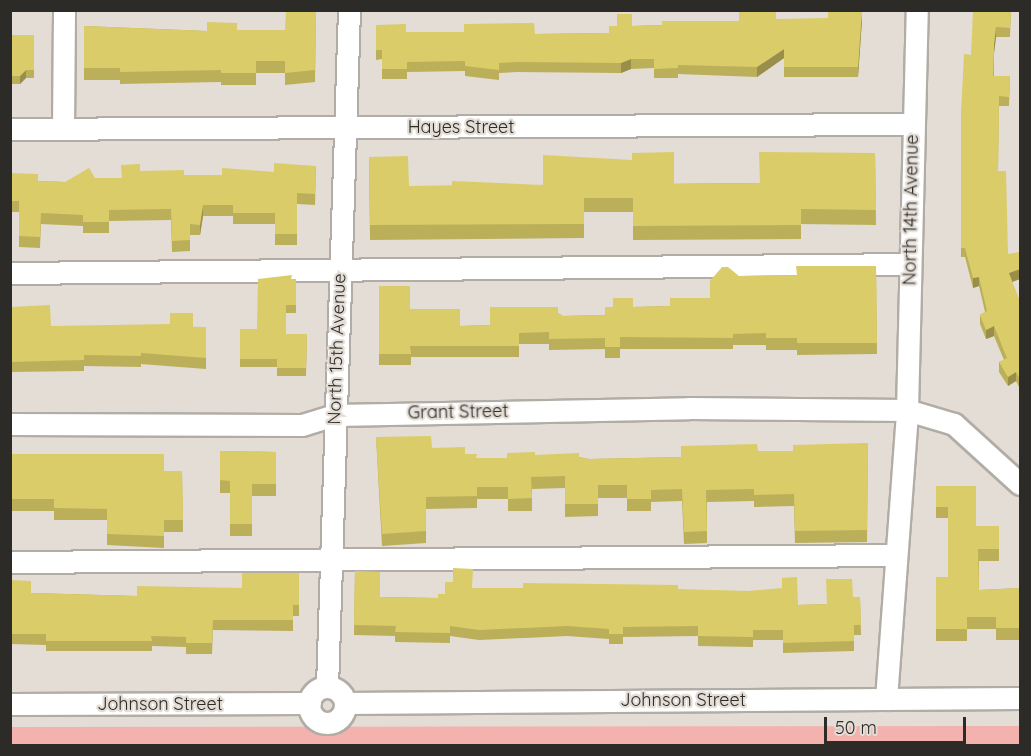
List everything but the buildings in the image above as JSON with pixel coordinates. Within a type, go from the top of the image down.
[{"type":"street","points":[[63,129],[64,10]]},
{"type":"street","name":"North 15th Avenue","points":[[327,687],[349,10]]},
{"type":"street","name":"North 14th Avenue","points":[[886,699],[907,410],[912,124],[917,10]]},
{"type":"street","name":"Hayes Street","points":[[10,129],[912,124]]},
{"type":"street","points":[[10,273],[910,264]]},
{"type":"street","name":"Grant Street","points":[[10,424],[302,425],[335,415],[689,408],[907,410]]},
{"type":"street","points":[[907,410],[954,424],[1020,484]]},
{"type":"street","points":[[10,562],[895,555]]},
{"type":"street","points":[[327,687],[340,693],[345,703],[343,714],[328,723],[313,716],[310,704],[313,694],[327,687]]},
{"type":"street","name":"Johnson Street","points":[[345,703],[1020,698]]},
{"type":"street","name":"Johnson Street","points":[[10,704],[310,704]]},
{"type":"shaded area","points":[[1020,726],[1020,746],[10,745],[11,727]]}]
